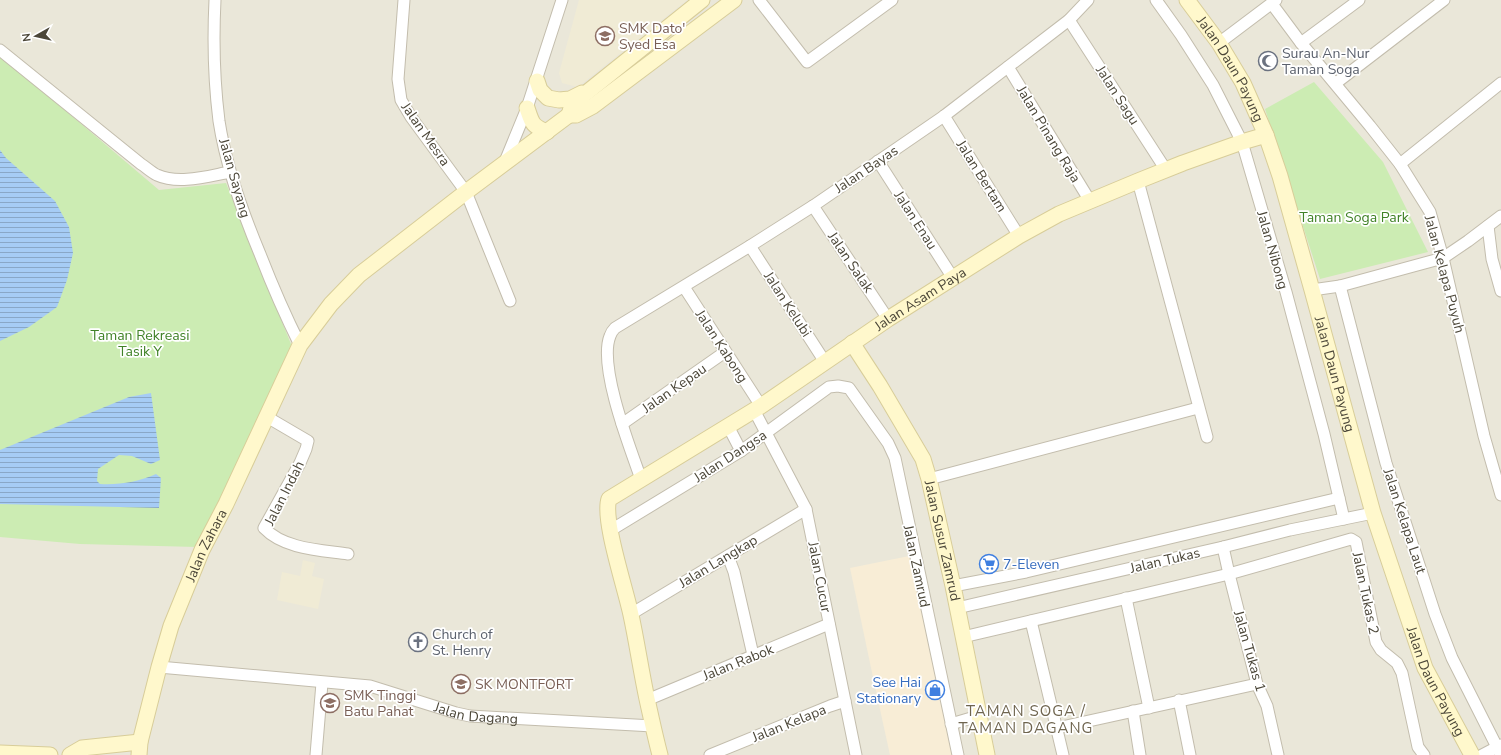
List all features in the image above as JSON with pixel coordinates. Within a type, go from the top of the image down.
[{"type":"street","name":"Jalan Sayang","points":[[215,0],[214,58],[219,121],[230,172],[248,226],[283,311],[300,345]]},
{"type":"street","name":"Jalan Mesra","points":[[404,0],[398,79],[401,100],[411,117],[466,192],[510,301]]},
{"type":"street","points":[[503,165],[537,81],[562,0]]},
{"type":"street","points":[[702,0],[590,89],[570,108],[569,115],[576,115],[593,106],[734,0]]},
{"type":"street","points":[[759,0],[807,62],[892,0]]},
{"type":"street","name":"Jalan Bayas","points":[[641,479],[613,395],[608,366],[610,336],[615,328],[629,318],[684,287],[813,206],[944,116],[1069,20],[1088,0]]},
{"type":"street","name":"Jalan Nibong","points":[[1156,0],[1182,34],[1213,85],[1242,142],[1288,299],[1324,434],[1344,519]]},
{"type":"street","name":"Jalan Daun Payung","points":[[1187,0],[1219,43],[1243,83],[1266,135],[1280,176],[1373,513],[1425,668],[1472,755]]},
{"type":"street","points":[[1301,43],[1359,0]]},
{"type":"street","points":[[1336,83],[1443,0]]},
{"type":"street","points":[[1219,43],[1274,2]]},
{"type":"street","name":"Jalan Kelapa Puyuh","points":[[1274,2],[1301,43],[1336,83],[1400,164],[1430,212],[1443,258],[1484,436],[1501,495]]},
{"type":"street","name":"Jalan Sagu","points":[[1069,20],[1166,170]]},
{"type":"street","points":[[0,50],[141,164],[157,175],[174,179],[195,178],[230,172]]},
{"type":"street","name":"Jalan Pinang Raja","points":[[1008,67],[1090,200]]},
{"type":"street","points":[[537,81],[540,90],[548,98],[559,100],[570,99],[590,89]]},
{"type":"street","points":[[1400,164],[1501,83]]},
{"type":"street","points":[[527,108],[532,123],[536,128],[547,132]]},
{"type":"street","name":"Jalan Zahara","points":[[140,749],[159,666],[171,626],[202,550],[226,504],[300,345],[331,304],[359,275],[569,115]]},
{"type":"street","name":"Jalan Bertam","points":[[944,116],[1020,236]]},
{"type":"street","name":"Jalan Asam Paya","points":[[611,530],[608,513],[608,504],[610,499],[757,408],[888,319],[1020,236],[1059,214],[1090,200],[1166,170],[1242,142],[1266,135]]},
{"type":"street","name":"Jalan Enau","points":[[878,161],[953,278]]},
{"type":"street","points":[[1138,181],[1207,437]]},
{"type":"street","name":"Jalan Salak","points":[[813,206],[888,319]]},
{"type":"street","points":[[1312,290],[1340,286],[1443,258],[1501,216]]},
{"type":"street","points":[[1488,226],[1492,259],[1501,291]]},
{"type":"street","name":"Jalan Kelubi","points":[[750,246],[825,362]]},
{"type":"street","name":"Jalan Kelapa Laut","points":[[1340,286],[1386,463],[1435,614],[1452,658],[1500,749]]},
{"type":"street","name":"Jalan Kabong","points":[[684,287],[725,352],[757,408]]},
{"type":"street","name":"Jalan Susur Zamrud","points":[[852,343],[880,386],[923,459],[929,479],[953,586],[987,755]]},
{"type":"street","name":"Jalan Kepau","points":[[622,424],[725,352]]},
{"type":"street","name":"Jalan Dangsa","points":[[611,530],[740,451],[829,388],[838,386],[849,388]]},
{"type":"street","name":"Jalan Zamrud","points":[[849,388],[888,443],[895,458],[958,755]]},
{"type":"street","name":"Jalan Cucur","points":[[757,408],[766,433],[806,509],[856,755]]},
{"type":"street","points":[[929,479],[1198,408]]},
{"type":"street","name":"Jalan Indah","points":[[267,418],[308,441],[300,463],[264,528],[274,537],[298,546],[348,554]]},
{"type":"street","points":[[728,426],[740,451]]},
{"type":"street","points":[[953,586],[1026,572],[1339,498]]},
{"type":"street","name":"Jalan Langkap","points":[[631,614],[806,509]]},
{"type":"street","name":"Jalan Tukas","points":[[957,608],[1224,547],[1290,530],[1373,513]]},
{"type":"street","points":[[611,530],[631,614],[647,700],[660,755]]},
{"type":"street","name":"Jalan Tukas 2","points":[[1229,574],[1351,539],[1356,542],[1376,642],[1382,650],[1397,663],[1402,673],[1418,747],[1424,755]]},
{"type":"street","name":"Jalan Tukas 1","points":[[1224,547],[1229,574],[1257,684],[1267,706],[1278,755]]},
{"type":"street","points":[[728,556],[734,572],[753,655]]},
{"type":"street","points":[[963,637],[1229,574]]},
{"type":"street","points":[[1126,598],[1149,708]]},
{"type":"street","points":[[1031,621],[1063,755]]},
{"type":"street","name":"Jalan Rabok","points":[[647,700],[829,624]]},
{"type":"street","name":"Jalan Dagang","points":[[159,666],[370,686],[470,716],[653,726]]},
{"type":"street","points":[[316,755],[322,682]]},
{"type":"street","points":[[1057,728],[1257,684]]},
{"type":"street","points":[[1179,700],[1190,755]]},
{"type":"street","name":"Jalan Kelapa","points":[[710,755],[845,701]]},
{"type":"street","points":[[1133,712],[1140,755]]},
{"type":"street","points":[[951,724],[978,716]]},
{"type":"street","points":[[70,755],[82,748],[140,749]]},
{"type":"street","points":[[1482,755],[1500,749]]},
{"type":"street","points":[[0,753],[50,755]]},
{"type":"shaded area","points":[[0,0],[1501,0],[1501,755],[0,755]]},
{"type":"shaded area","name":"SMK Dato' Syed Esa","points":[[579,0],[687,0],[578,87],[562,83],[559,73]]},
{"type":"shaded area","points":[[919,554],[962,755],[890,755],[874,682],[850,568]]},
{"type":"shaded area","points":[[303,560],[315,563],[312,576],[324,579],[318,609],[277,600],[282,572],[300,576]]},
{"type":"green space","name":"Taman Rekreasi Tasik Y","points":[[0,55],[159,190],[226,183],[293,349],[197,547],[80,544],[0,537]]},
{"type":"green space","name":"Taman Soga Park","points":[[1314,82],[1383,162],[1428,252],[1320,279],[1265,109]]},
{"type":"water","points":[[0,150],[6,158],[55,201],[69,227],[73,253],[67,280],[57,307],[29,327],[0,341]]},
{"type":"water","points":[[151,393],[160,460],[151,464],[132,456],[119,455],[98,469],[97,481],[100,484],[115,484],[136,481],[156,474],[161,478],[159,508],[0,504],[0,450],[129,397]]},
{"type":"place","name":"SMK Dato' Syed Esa","points":[[605,36]]},
{"type":"place","name":"Surau An-Nur Taman Soga","points":[[1268,61]]},
{"type":"place","name":"7-Eleven","points":[[989,564]]},
{"type":"place","name":"Church of St. Henry","points":[[418,642]]},
{"type":"place","name":"SK MONTFORT","points":[[461,684]]},
{"type":"place","name":"See Hai Stationary","points":[[935,690]]},
{"type":"place","name":"SMK Tinggi Batu Pahat","points":[[330,703]]},
{"type":"district","name":"TAMAN SOGA / TAMAN DAGANG","points":[[1026,720]]}]
